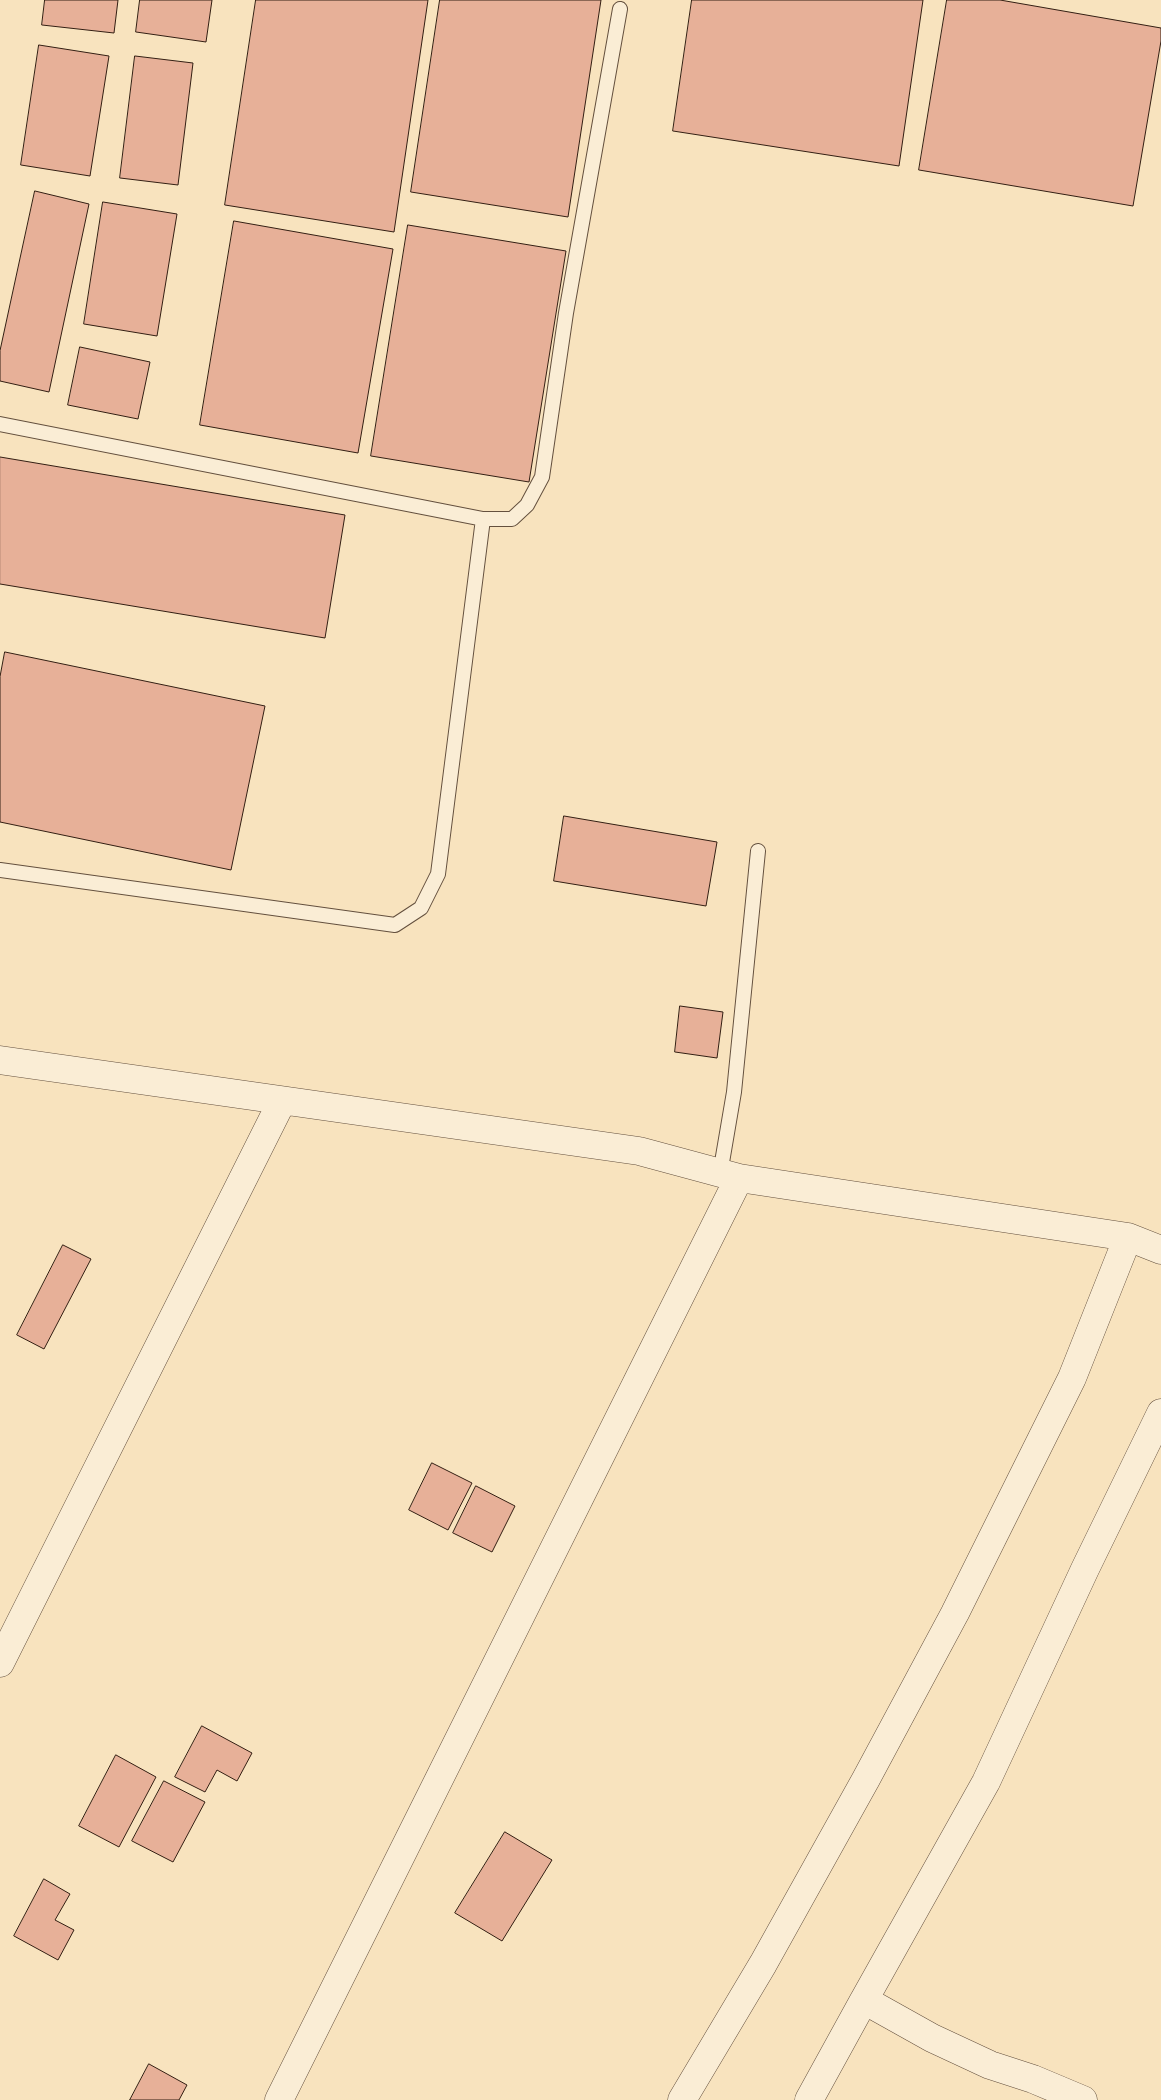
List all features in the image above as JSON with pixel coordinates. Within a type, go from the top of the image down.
[{"type":"street","points":[[0,1060],[639,1151],[729,1176],[1128,1237],[1161,1250]]},
{"type":"street","points":[[0,1663],[282,1101]]},
{"type":"street","points":[[279,2100],[729,1176]]},
{"type":"street","points":[[682,2100],[767,1956],[866,1779],[955,1613],[1072,1378],[1128,1237]]},
{"type":"street","points":[[809,2100],[986,1782],[1085,1569],[1161,1413]]},
{"type":"street","points":[[864,2000],[932,2038],[990,2065],[1083,2100]]},
{"type":"lane","points":[[0,424],[483,519],[512,519],[527,505],[542,477],[566,313],[620,9]]},
{"type":"lane","points":[[0,870],[395,925],[421,908],[438,874],[483,519]]},
{"type":"lane","points":[[729,1176],[734,1092],[758,852]]},
{"type":"building","points":[[45,0],[118,0],[114,33],[42,25]]},
{"type":"building","points":[[140,0],[212,0],[206,42],[136,32]]},
{"type":"building","points":[[256,0],[428,0],[394,232],[225,205]]},
{"type":"building","points":[[440,0],[601,0],[568,217],[411,192]]},
{"type":"building","points":[[692,0],[923,0],[899,166],[673,131]]},
{"type":"building","points":[[947,0],[1000,0],[1161,28],[1161,41],[1133,206],[919,170]]},
{"type":"building","points":[[39,45],[109,56],[90,176],[21,165]]},
{"type":"building","points":[[135,56],[193,63],[178,185],[120,178]]},
{"type":"building","points":[[35,191],[89,204],[49,392],[0,381],[0,351]]},
{"type":"building","points":[[103,202],[177,214],[157,336],[84,324]]},
{"type":"building","points":[[234,221],[393,249],[358,453],[200,425]]},
{"type":"building","points":[[408,225],[566,251],[529,482],[371,456]]},
{"type":"building","points":[[80,347],[150,362],[138,419],[68,405]]},
{"type":"building","points":[[0,457],[345,515],[325,638],[0,584]]},
{"type":"building","points":[[5,652],[265,706],[231,870],[0,822],[0,677]]},
{"type":"building","points":[[564,816],[717,842],[706,906],[554,881]]},
{"type":"building","points":[[680,1006],[723,1012],[717,1058],[675,1052]]},
{"type":"building","points":[[63,1245],[91,1259],[44,1349],[17,1335]]},
{"type":"building","points":[[432,1463],[472,1483],[448,1530],[409,1510]]},
{"type":"building","points":[[476,1486],[515,1506],[492,1552],[453,1533]]},
{"type":"building","points":[[202,1726],[252,1753],[237,1781],[217,1770],[205,1792],[175,1777]]},
{"type":"building","points":[[116,1755],[156,1777],[119,1847],[79,1826]]},
{"type":"building","points":[[164,1781],[205,1802],[173,1862],[132,1841]]},
{"type":"building","points":[[505,1832],[552,1860],[502,1941],[455,1913]]},
{"type":"building","points":[[44,1879],[70,1894],[55,1920],[74,1930],[58,1960],[14,1936]]},
{"type":"building","points":[[149,2064],[187,2085],[179,2100],[130,2100]]}]
